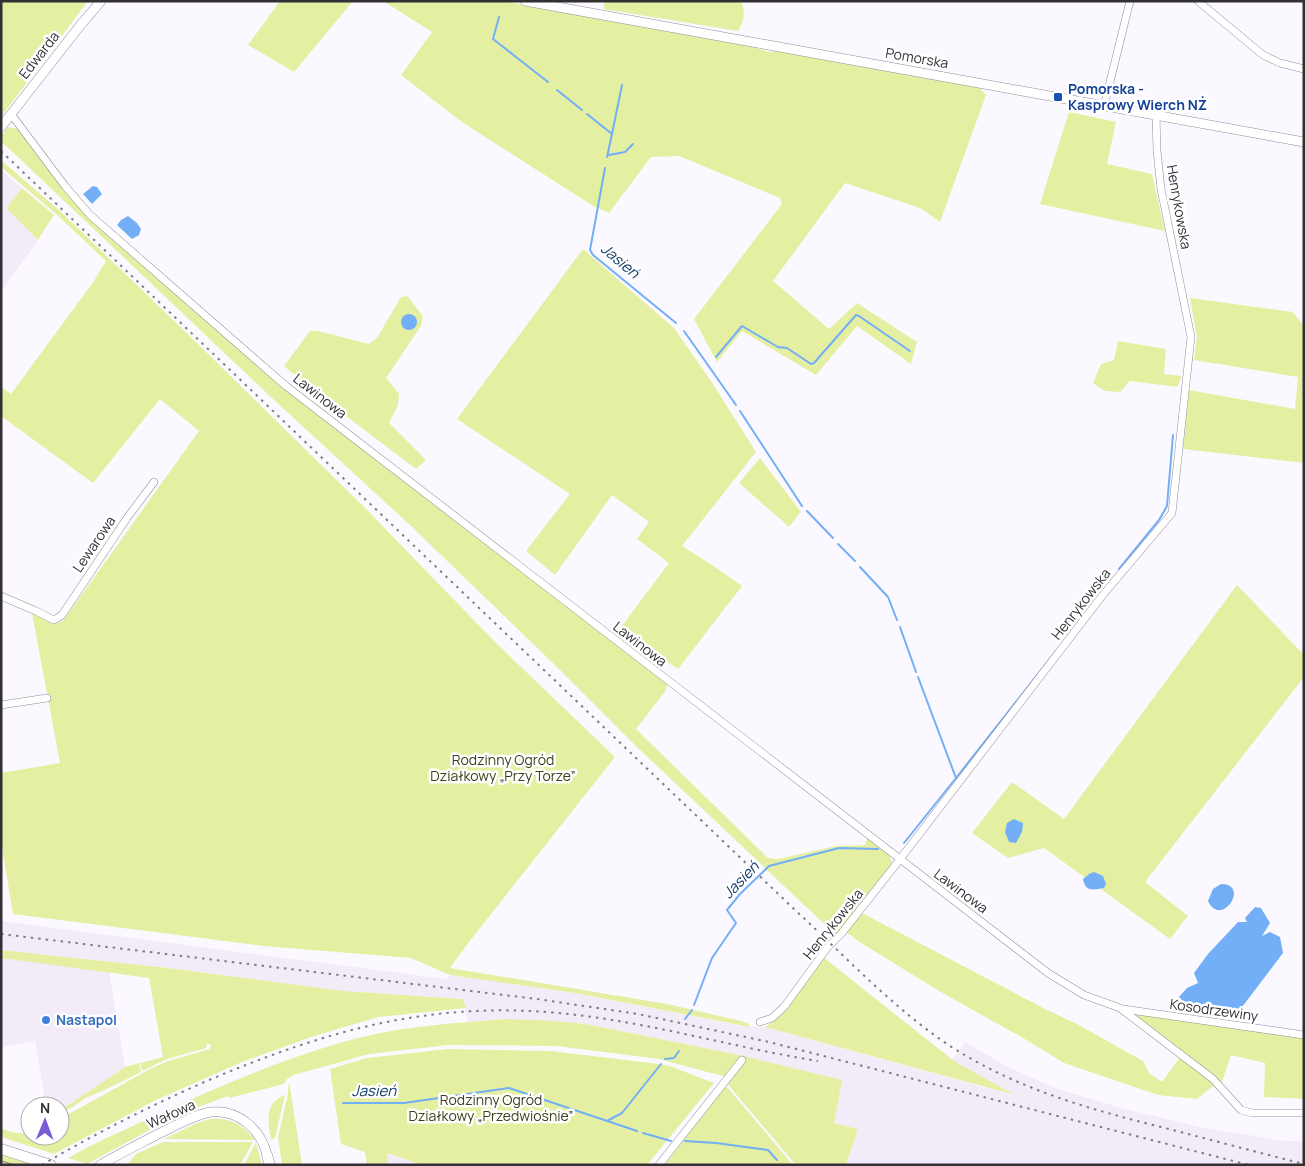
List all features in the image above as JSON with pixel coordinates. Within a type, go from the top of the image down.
[{"type":"main road","points":[[1,1149],[51,1165]]},
{"type":"street","name":"Edwarda","points":[[1,127],[101,1]]},
{"type":"street","name":"Pomorska","points":[[525,1],[1304,142]]},
{"type":"street","points":[[1104,106],[1130,1]]},
{"type":"street","points":[[1198,1],[1263,54],[1286,65],[1304,69]]},
{"type":"street","name":"Lawinowa","points":[[11,114],[65,186],[90,215],[274,376],[1048,973],[1084,995],[1120,1008],[1213,1079],[1241,1110],[1252,1113],[1304,1113]]},
{"type":"street","name":"Henrykowska","points":[[760,1022],[772,1018],[784,1007],[827,948],[841,934],[900,859],[1102,596],[1172,513],[1191,337],[1162,189],[1157,151],[1156,115]]},
{"type":"street","name":"Lewarowa","points":[[3,599],[36,610],[54,620],[62,616],[126,518],[154,482]]},
{"type":"street","points":[[2,704],[47,698]]},
{"type":"street","name":"Kosodrzewiny","points":[[1120,1008],[1304,1035]]},
{"type":"street","points":[[659,1165],[742,1060]]},
{"type":"street","name":"Wałowa","points":[[100,1165],[192,1118],[217,1112],[234,1115],[248,1123],[260,1136],[268,1161]]},
{"type":"shaded area","points":[[1,170],[22,188],[6,208],[38,240],[1,292]]},
{"type":"shaded area","points":[[1,921],[446,979],[450,975],[575,993],[741,1026],[765,1027],[1012,1095],[952,1060],[965,1042],[1008,1067],[1055,1088],[1121,1108],[1200,1127],[1285,1141],[1304,1141],[1304,1165],[846,1165],[858,1129],[834,1123],[841,1080],[744,1056],[586,1024],[505,1019],[468,1022],[463,999],[344,991],[168,968],[1,950]]},
{"type":"shaded area","points":[[1,958],[109,971],[125,1067],[70,1104],[70,1096],[44,1096],[35,1041],[1,1047]]},
{"type":"shaded area","points":[[386,1153],[422,1165],[388,1165]]},
{"type":"green space","points":[[1,1],[88,1],[1,117]]},
{"type":"green space","points":[[280,1],[353,1],[294,72],[248,45]]},
{"type":"green space","points":[[383,1],[503,1],[741,43],[769,52],[781,51],[979,87],[986,95],[940,222],[920,208],[845,183],[773,281],[829,329],[857,303],[917,342],[911,364],[857,326],[816,375],[742,331],[717,362],[694,319],[782,204],[780,198],[679,156],[651,157],[609,213],[593,206],[462,122],[401,75],[432,32]]},
{"type":"green space","points":[[605,1],[741,1],[744,17],[738,31],[603,9]]},
{"type":"green space","points":[[1069,112],[1116,122],[1107,164],[1152,174],[1165,231],[1040,204]]},
{"type":"green space","points":[[8,127],[18,129],[22,133],[84,213],[277,383],[667,684],[666,690],[636,729],[768,858],[778,859],[836,846],[865,845],[867,838],[889,855],[892,862],[890,868],[856,908],[862,913],[1077,1024],[1143,1061],[1149,1073],[1162,1082],[1182,1054],[1120,1008],[1304,1035],[1304,1099],[1264,1097],[1265,1063],[1231,1055],[1222,1082],[1209,1089],[1197,1099],[1158,1095],[1064,1063],[939,991],[842,929],[837,936],[637,747],[411,526],[273,399],[1,141],[1,136]]},
{"type":"green space","name":"Rodzinny Ogród Działkowy „Przy Torze”","points":[[1,160],[60,211],[196,342],[366,509],[497,644],[615,757],[450,968],[667,1004],[741,1021],[749,1024],[750,1027],[575,993],[450,975],[411,958],[263,946],[13,914],[1,841],[1,773],[60,763],[32,613],[54,624],[63,621],[199,431],[160,399],[93,483],[1,416],[1,387],[11,394],[94,281],[106,261],[55,213],[1,167]]},
{"type":"green space","points":[[22,188],[54,215],[38,240],[6,208]]},
{"type":"green space","points":[[583,249],[674,328],[711,381],[756,452],[682,546],[742,586],[678,669],[651,651],[621,627],[669,563],[637,539],[649,522],[612,495],[555,575],[526,551],[570,494],[457,419]]},
{"type":"green space","points":[[407,296],[423,316],[421,326],[386,378],[399,394],[398,405],[389,423],[426,460],[416,469],[321,397],[284,366],[310,331],[318,331],[369,344],[377,338],[401,297]]},
{"type":"green space","points":[[1190,298],[1293,312],[1304,326],[1304,463],[1183,449],[1189,390],[1295,409],[1298,377],[1194,360],[1197,337]]},
{"type":"green space","points":[[1118,341],[1166,349],[1164,374],[1182,376],[1177,387],[1130,381],[1120,392],[1105,391],[1093,383],[1101,364],[1114,360]]},
{"type":"green space","points":[[760,458],[801,512],[789,527],[739,483]]},
{"type":"green space","points":[[1237,585],[1304,655],[1304,677],[1145,882],[1188,916],[1170,939],[1044,848],[1008,858],[972,833],[1012,782],[1064,819]]},
{"type":"green space","points":[[1,950],[168,968],[344,991],[463,999],[466,1008],[379,1017],[317,1035],[242,1062],[154,1101],[70,1146],[70,1113],[150,1069],[168,1061],[210,1049],[211,1044],[207,1044],[206,1048],[167,1059],[142,1071],[140,1063],[163,1057],[149,978],[1,958]]},
{"type":"green space","points":[[823,957],[954,1061],[1015,1095],[765,1027],[779,1016]]},
{"type":"green space","points":[[505,1019],[586,1024],[744,1056],[842,1080],[834,1123],[858,1129],[846,1165],[796,1165],[724,1080],[728,1075],[711,1073],[659,1059],[557,1046],[449,1045],[369,1054],[294,1075],[287,1079],[284,1084],[229,1098],[228,1096],[177,1115],[87,1164],[68,1158],[175,1106],[278,1063],[305,1054],[358,1038],[394,1031]]},
{"type":"green space","name":"Rodzinny Ogród Działkowy „Przedwiośnie”","points":[[448,1049],[551,1051],[667,1065],[714,1083],[647,1165],[422,1165],[387,1153],[388,1165],[367,1165],[365,1152],[341,1144],[330,1069],[367,1058]]},
{"type":"green space","points":[[139,1063],[141,1072],[88,1097],[70,1108],[70,1104],[125,1067]]},
{"type":"green space","points":[[289,1083],[302,1165],[282,1165],[278,1137]]},
{"type":"green space","points":[[724,1086],[728,1088],[793,1165],[665,1165]]},
{"type":"green space","points":[[285,1095],[275,1138],[271,1140],[269,1113],[278,1098]]},
{"type":"green space","points":[[210,1119],[223,1119],[235,1123],[246,1130],[255,1140],[164,1139],[197,1123]]},
{"type":"green space","points":[[1,1129],[20,1133],[20,1143],[1,1137]]},
{"type":"green space","points":[[163,1142],[253,1142],[240,1165],[127,1165],[136,1154]]},
{"type":"green space","points":[[255,1144],[262,1165],[244,1165]]},
{"type":"green space","points":[[29,1146],[69,1146],[54,1154]]},
{"type":"green space","points":[[1,1155],[33,1165],[1,1165]]},
{"type":"water","points":[[93,186],[97,187],[102,194],[92,204],[83,194]]},
{"type":"water","points":[[128,216],[141,229],[139,235],[132,239],[117,225]]},
{"type":"water","points":[[409,314],[415,316],[417,322],[415,328],[409,330],[403,328],[401,322],[403,316]]},
{"type":"water","points":[[1014,819],[1023,823],[1022,832],[1016,843],[1009,842],[1005,832],[1007,823]]},
{"type":"water","points":[[1094,872],[1103,876],[1106,884],[1104,888],[1090,889],[1084,883],[1083,879]]},
{"type":"water","points":[[1221,884],[1230,886],[1233,891],[1233,897],[1231,903],[1226,908],[1220,910],[1214,908],[1208,901],[1213,889]]},
{"type":"water","points":[[1255,907],[1261,908],[1270,923],[1262,936],[1270,932],[1280,937],[1283,953],[1236,1015],[1180,1003],[1178,998],[1187,988],[1198,983],[1194,973],[1208,954],[1238,922],[1247,922],[1245,918]]},
{"type":"waterway","name":"Jasień","points":[[499,17],[493,39],[548,82]]},
{"type":"waterway","points":[[612,134],[622,85]]},
{"type":"waterway","name":"Jasień","points":[[557,90],[582,110]]},
{"type":"waterway","name":"Jasień","points":[[587,114],[612,134],[607,157]]},
{"type":"waterway","points":[[609,155],[625,152],[633,144]]},
{"type":"waterway","name":"Jasień","points":[[605,168],[590,250],[593,255],[676,323]]},
{"type":"waterway","points":[[716,357],[742,326],[778,347],[787,348],[811,364],[814,363],[856,315],[910,351]]},
{"type":"waterway","name":"Jasień","points":[[684,331],[736,405]]},
{"type":"waterway","name":"Jasień","points":[[740,411],[802,506]]},
{"type":"waterway","points":[[1119,569],[1159,520],[1167,506],[1173,435]]},
{"type":"waterway","name":"Jasień","points":[[807,511],[833,538]]},
{"type":"waterway","name":"Jasień","points":[[838,544],[855,561]]},
{"type":"waterway","name":"Jasień","points":[[860,567],[888,597],[897,620]]},
{"type":"waterway","name":"Jasień","points":[[900,627],[916,672]]},
{"type":"waterway","points":[[956,778],[1056,651]]},
{"type":"waterway","name":"Jasień","points":[[904,843],[956,778],[918,677]]},
{"type":"waterway","name":"Jasień","points":[[694,1005],[712,958],[736,923],[727,910],[740,894],[769,866],[839,848],[878,849]]},
{"type":"waterway","points":[[685,1019],[692,1010]]},
{"type":"waterway","points":[[665,1059],[674,1058],[679,1051]]},
{"type":"waterway","points":[[607,1121],[622,1113],[661,1064]]},
{"type":"waterway","name":"Jasień","points":[[343,1103],[404,1103],[509,1088],[637,1131]]},
{"type":"waterway","points":[[643,1133],[671,1141]]},
{"type":"waterway","points":[[685,1141],[768,1150],[777,1160]]},
{"type":"tram line","points":[[1,1161],[15,1165]]},
{"type":"railway","points":[[1,151],[850,962],[887,997],[926,1029],[947,1044],[998,1073],[1051,1095],[1105,1112],[1304,1164]]},
{"type":"railway","points":[[1,934],[537,999],[638,1014],[769,1042],[1249,1165]]},
{"type":"railway","points":[[42,1165],[145,1109],[252,1063],[294,1047],[337,1034],[422,1016],[511,1010],[558,1013],[624,1022],[818,1061]]},
{"type":"place","name":"Pomorska - Kasprowy Wierch NŻ","points":[[1058,97]]},
{"type":"place","name":"Nastapol","points":[[46,1020]]}]
